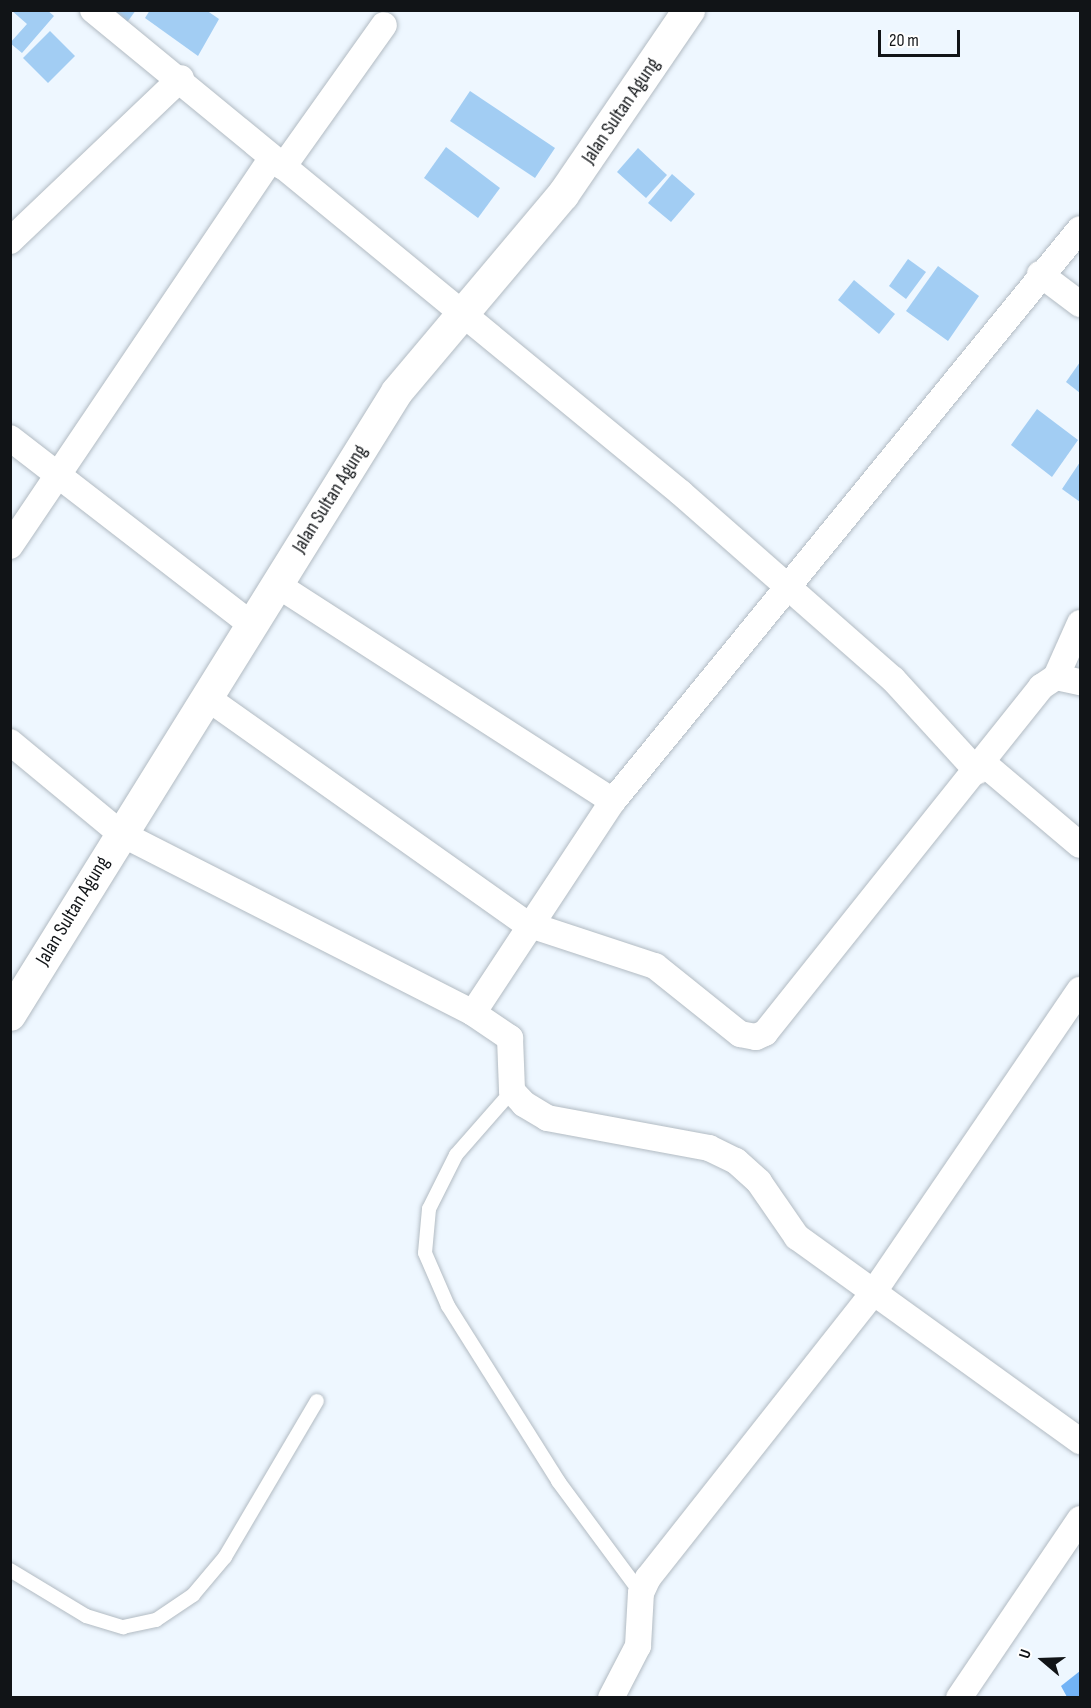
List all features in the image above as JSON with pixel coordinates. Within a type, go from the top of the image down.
[{"type":"street","points":[[93,10],[180,78],[278,163],[464,311],[622,442],[787,589],[893,679],[980,767],[1080,845]]},
{"type":"street","name":"Jalan Sultan Agung","points":[[10,1015],[120,833],[398,393],[563,195],[689,10]]},
{"type":"street","points":[[10,546],[62,477],[278,163],[384,26]]},
{"type":"street","points":[[15,230],[180,78]]},
{"type":"street","points":[[473,1013],[527,924],[613,801],[1040,274],[1080,230]]},
{"type":"street","points":[[1040,274],[1080,304]]},
{"type":"street","points":[[10,438],[251,624]]},
{"type":"street","points":[[276,584],[613,801]]},
{"type":"street","points":[[206,697],[527,924],[645,961],[740,1034],[756,1037],[773,1023],[980,767],[1041,687],[1068,680],[1080,623]]},
{"type":"street","points":[[10,742],[120,833],[473,1013],[510,1038],[512,1091],[547,1118],[709,1148],[736,1161],[759,1182],[797,1237],[1080,1441]]},
{"type":"street","points":[[611,1698],[638,1646],[641,1593],[873,1293],[1080,990]]},
{"type":"street","points":[[959,1698],[1080,1519]]},
{"type":"lane","points":[[512,1091],[456,1155],[429,1209],[425,1253],[448,1306],[558,1481],[641,1593]]},
{"type":"lane","points":[[10,1570],[86,1616],[123,1628],[156,1620],[193,1595],[225,1557],[317,1401]]},
{"type":"water","points":[[1080,1671],[1080,1697],[1067,1697],[1061,1686]]},
{"type":"building","points":[[11,10],[47,10],[54,16],[22,53],[10,43],[27,24]]},
{"type":"building","points":[[101,10],[136,10],[123,28]]},
{"type":"building","points":[[150,10],[206,10],[219,19],[198,56],[145,18]]},
{"type":"building","points":[[50,31],[75,56],[48,83],[23,58]]},
{"type":"building","points":[[470,91],[555,148],[535,178],[450,121]]},
{"type":"building","points":[[446,147],[500,188],[478,218],[424,178]]},
{"type":"building","points":[[638,148],[667,175],[646,198],[617,172]]},
{"type":"building","points":[[672,174],[695,194],[671,222],[648,203]]},
{"type":"building","points":[[908,259],[926,272],[906,299],[889,286]]},
{"type":"building","points":[[938,266],[979,296],[948,341],[906,311]]},
{"type":"building","points":[[854,280],[895,314],[879,334],[838,300]]},
{"type":"building","points":[[1080,362],[1080,393],[1066,382]]},
{"type":"building","points":[[1037,409],[1078,440],[1052,477],[1011,445]]},
{"type":"building","points":[[1080,462],[1080,502],[1062,489]]}]
